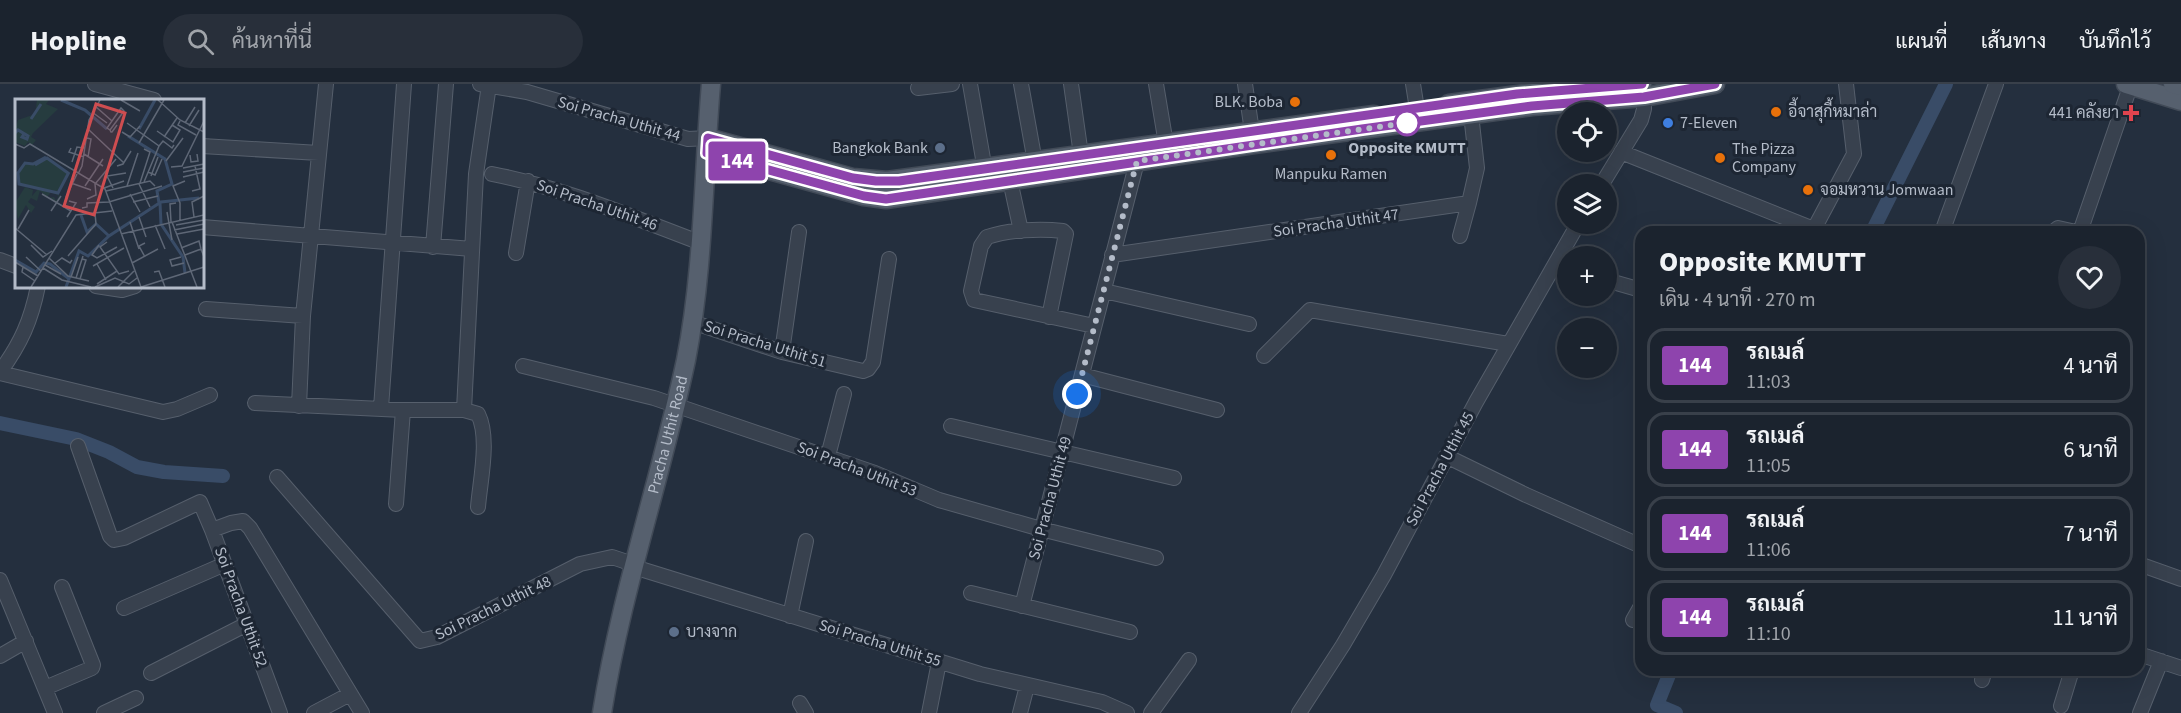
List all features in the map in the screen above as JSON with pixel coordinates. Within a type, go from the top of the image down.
[{"type":"main road","name":"Pracha Uthit Road","points":[[602,713],[612,658],[686,360],[701,243],[711,84]]},
{"type":"main road","points":[[707,145],[875,198],[904,197],[987,177],[1253,137],[1417,109],[1548,91],[1715,84]]},
{"type":"main road","points":[[2129,84],[2181,101]]},
{"type":"main road","points":[[2173,84],[2181,86]]},
{"type":"main road","points":[[1253,137],[1471,114],[1550,104],[1643,88]]},
{"type":"main road","points":[[1009,174],[1035,162],[1082,163]]},
{"type":"street","points":[[95,84],[150,99]]},
{"type":"street","points":[[299,406],[303,316],[326,84]]},
{"type":"street","points":[[381,408],[404,84]]},
{"type":"street","points":[[434,247],[446,84]]},
{"type":"street","points":[[918,88],[952,84]]},
{"type":"street","points":[[970,84],[987,177]]},
{"type":"street","points":[[1021,84],[1035,162]]},
{"type":"street","points":[[1071,84],[1082,163]]},
{"type":"street","points":[[1156,84],[1167,150]]},
{"type":"street","points":[[1245,84],[1253,137]]},
{"type":"street","points":[[1413,84],[1417,109]]},
{"type":"street","points":[[1819,226],[1854,154],[1846,84]]},
{"type":"street","points":[[1944,226],[1996,84]]},
{"type":"street","points":[[2080,226],[2129,84]]},
{"type":"street","points":[[464,410],[476,174],[485,85]]},
{"type":"street","name":"Soi Pracha Uthit 44","points":[[485,85],[527,92],[707,145]]},
{"type":"street","points":[[1608,174],[1641,120],[1643,88]]},
{"type":"street","points":[[1460,236],[1477,168],[1471,114]]},
{"type":"street","points":[[204,146],[319,153]]},
{"type":"street","points":[[1621,152],[1805,226]]},
{"type":"street","name":"Soi Pracha Uthit 49","points":[[1022,606],[1139,154]]},
{"type":"street","name":"Soi Pracha Uthit 46","points":[[492,174],[528,181],[574,195],[701,243]]},
{"type":"street","points":[[1009,174],[1021,231]]},
{"type":"street","points":[[516,253],[528,181]]},
{"type":"street","name":"Soi Pracha Uthit 47","points":[[1112,255],[1469,204]]},
{"type":"street","points":[[204,227],[472,249]]},
{"type":"street","points":[[1049,317],[1066,234],[1055,230],[1021,231],[987,237],[981,246],[971,294],[974,300],[979,302],[1049,317],[1094,326]]},
{"type":"street","points":[[782,352],[799,232]]},
{"type":"street","name":"Soi Pracha Uthit 51","points":[[692,322],[782,352],[863,371],[868,369],[873,358],[889,259]]},
{"type":"street","points":[[0,260],[15,266]]},
{"type":"street","name":"Soi Pracha Uthit 45","points":[[1299,713],[1343,645],[1384,575],[1508,344],[1557,273]]},
{"type":"street","points":[[1617,283],[1635,288]]},
{"type":"street","points":[[38,288],[24,336],[0,372],[163,412],[177,409],[210,395]]},
{"type":"street","points":[[109,288],[122,290],[128,288]]},
{"type":"street","points":[[1104,291],[1250,324]]},
{"type":"street","points":[[206,309],[303,316]]},
{"type":"street","points":[[1264,356],[1310,310],[1508,344]]},
{"type":"street","name":"Soi Pracha Uthit 53","points":[[523,366],[640,394],[828,456],[939,500],[1156,558]]},
{"type":"street","points":[[1082,375],[1217,410]]},
{"type":"street","points":[[828,456],[844,394]]},
{"type":"street","points":[[255,403],[403,410],[464,410],[478,414],[483,424],[483,440],[478,507]]},
{"type":"street","points":[[396,504],[403,410]]},
{"type":"street","points":[[951,426],[1174,478]]},
{"type":"street","name":"Soi Pracha Uthit 52","points":[[78,446],[110,536],[114,540],[124,538],[200,502],[280,713]]},
{"type":"street","points":[[1446,456],[1526,495],[1635,543]]},
{"type":"street","name":"Soi Pracha Uthit 48","points":[[278,477],[420,641],[437,637],[580,564],[612,557],[634,567]]},
{"type":"street","points":[[212,530],[237,521],[243,521],[249,528],[362,713]]},
{"type":"street","points":[[790,616],[806,541]]},
{"type":"street","points":[[124,608],[225,564]]},
{"type":"street","points":[[2145,566],[2181,579]]},
{"type":"street","name":"Soi Pracha Uthit 55","points":[[634,567],[939,662],[1127,713]]},
{"type":"street","points":[[0,580],[55,713]]},
{"type":"street","points":[[45,688],[92,668],[93,665],[62,587]]},
{"type":"street","points":[[971,593],[1130,632]]},
{"type":"street","points":[[1633,620],[1635,616]]},
{"type":"street","points":[[151,673],[247,624]]},
{"type":"street","points":[[0,656],[26,641]]},
{"type":"street","points":[[2145,656],[2181,668]]},
{"type":"street","points":[[1151,713],[1189,660]]},
{"type":"street","points":[[2140,713],[2161,661]]},
{"type":"street","points":[[929,713],[939,662]]},
{"type":"street","points":[[2061,706],[2070,676]]},
{"type":"street","points":[[1020,713],[1027,686]]},
{"type":"street","points":[[314,713],[350,694]]},
{"type":"street","points":[[104,713],[136,698]]},
{"type":"waterway","points":[[1875,226],[1946,84]]},
{"type":"waterway","points":[[0,423],[76,439],[109,452],[137,467],[164,472],[223,476]]},
{"type":"waterway","points":[[1669,676],[1657,705],[1676,713]]},
{"type":"bus line","name":"144","points":[[1642,84],[1517,94],[899,181],[853,178],[708,138],[707,153],[864,196],[886,199],[1362,129],[1532,106],[1644,97],[1715,84]]},
{"type":"place","name":"BLK. Boba","points":[[1295,102]]},
{"type":"place","name":"อี้จาสุกี้หมาล่า","points":[[1776,112]]},
{"type":"place","name":"441 คลังยา","points":[[2131,113]]},
{"type":"place","name":"Opposite KMUTT","points":[[1407,123]]},
{"type":"place","name":"7-Eleven","points":[[1668,123]]},
{"type":"place","name":"Bangkok Bank","points":[[940,148]]},
{"type":"place","name":"Manpuku Ramen","points":[[1331,155]]},
{"type":"place","name":"The Pizza Company","points":[[1720,158]]},
{"type":"place","name":"จอมหวาน Jomwaan","points":[[1808,190]]},
{"type":"place","name":"บางจาก","points":[[674,632]]},
{"type":"route","points":[[1077,394],[1137,161],[1407,123]]}]
